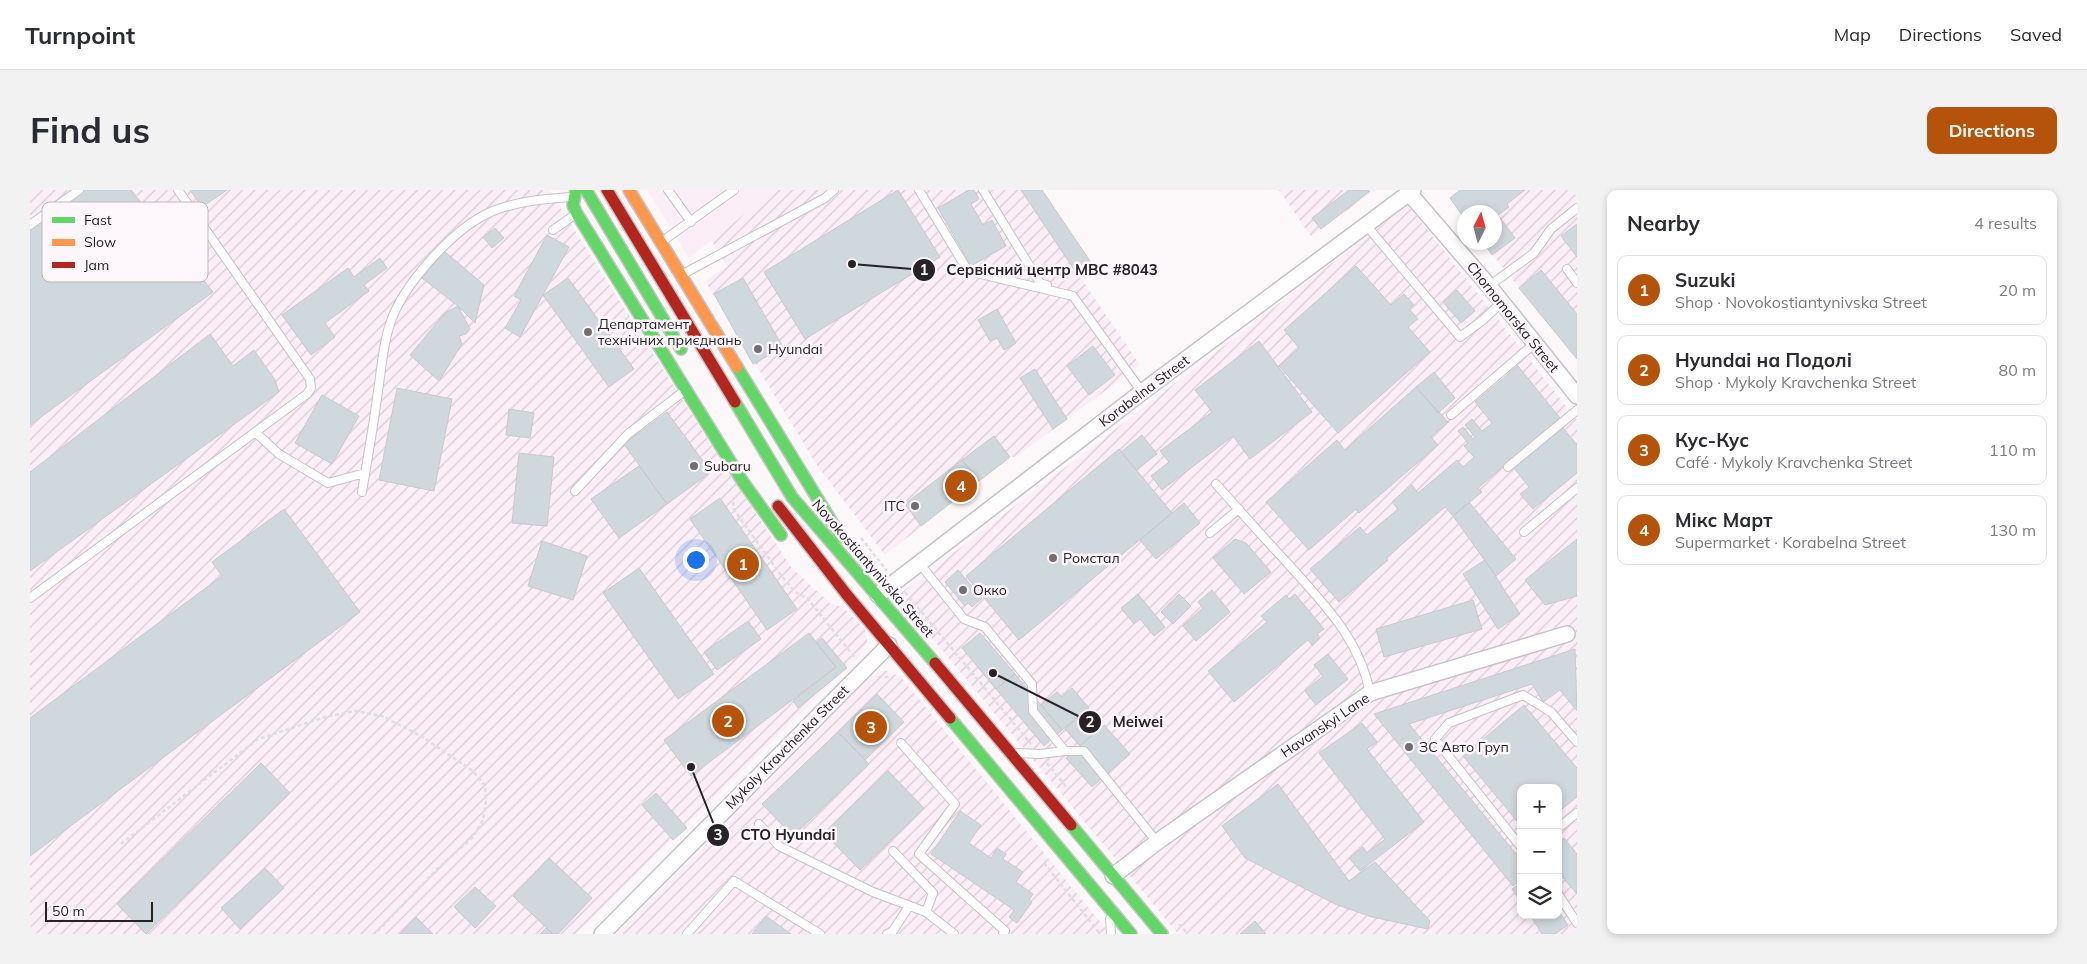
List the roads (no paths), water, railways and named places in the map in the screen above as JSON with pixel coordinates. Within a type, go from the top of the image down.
[{"type":"main road","points":[[586,190],[688,360]]},
{"type":"main road","name":"Novokostiantynivska Street","points":[[607,190],[792,497],[832,546],[878,595],[1162,934]]},
{"type":"main road","points":[[629,190],[846,544],[862,577]]},
{"type":"main road","points":[[574,193],[574,205],[577,214],[758,506],[786,542]]},
{"type":"main road","points":[[771,495],[810,549],[847,595],[1131,934]]},
{"type":"main road","points":[[810,568],[828,584],[847,595]]},
{"type":"street","name":"Korabelna Street","points":[[878,595],[1142,392],[1409,191]]},
{"type":"street","name":"Chornomorska Street","points":[[1409,191],[1489,286],[1577,396]]},
{"type":"street","name":"Havanskyi Lane","points":[[1113,876],[1157,842],[1370,694],[1567,634]]},
{"type":"street","name":"Mykoly Kravchenka Street","points":[[602,934],[890,645]]},
{"type":"lane","points":[[62,202],[79,190]]},
{"type":"lane","points":[[178,190],[186,202]]},
{"type":"lane","points":[[668,190],[691,222]]},
{"type":"lane","points":[[660,242],[734,190]]},
{"type":"lane","points":[[681,276],[825,198],[834,190]]},
{"type":"lane","points":[[919,190],[968,270],[1073,296]]},
{"type":"lane","points":[[983,190],[1040,283],[1070,291],[1142,392]]},
{"type":"lane","points":[[362,492],[386,336],[396,308],[410,287],[451,240],[482,216],[501,209],[574,193]]},
{"type":"lane","points":[[1489,286],[1534,253],[1551,229],[1577,208]]},
{"type":"lane","points":[[553,230],[577,214]]},
{"type":"lane","points":[[30,225],[42,216]]},
{"type":"lane","points":[[1366,225],[1460,337],[1502,302]]},
{"type":"lane","points":[[30,598],[307,394],[311,383],[208,234]]},
{"type":"lane","points":[[1567,269],[1577,283]]},
{"type":"lane","points":[[1451,414],[1535,343]]},
{"type":"lane","points":[[575,491],[628,434],[687,389]]},
{"type":"lane","points":[[1508,468],[1577,410]]},
{"type":"lane","points":[[256,432],[279,454],[328,483],[365,473]]},
{"type":"lane","points":[[1216,484],[1339,621],[1357,650],[1367,675],[1370,694]]},
{"type":"lane","points":[[1524,532],[1577,488]]},
{"type":"lane","points":[[1210,533],[1239,510]]},
{"type":"lane","points":[[920,564],[964,619],[986,627],[1032,684],[1032,711],[1065,751]]},
{"type":"lane","points":[[1517,842],[1435,739],[1449,723],[1523,695],[1551,712],[1577,742]]},
{"type":"lane","points":[[900,743],[954,804],[919,854],[1005,931],[1003,934]]},
{"type":"lane","points":[[1010,752],[1040,754],[1084,751],[1157,842]]},
{"type":"lane","points":[[1562,825],[1577,813]]},
{"type":"lane","points":[[759,824],[779,846],[873,892],[926,912],[954,934]]},
{"type":"lane","points":[[893,851],[934,893],[926,912]]},
{"type":"lane","points":[[687,934],[734,881],[820,934]]},
{"type":"lane","points":[[1562,900],[1577,924]]},
{"type":"lane","points":[[893,933],[910,906]]},
{"type":"lane","points":[[1109,907],[1111,934]]},
{"type":"place","name":"Сервісний центр МВС #8043","points":[[852,264]]},
{"type":"place","name":"Департамент технічних приєднань","points":[[588,332]]},
{"type":"place","name":"Hyundai","points":[[758,349]]},
{"type":"place","name":"Subaru","points":[[694,466]]},
{"type":"place","name":"Мікс Март","points":[[961,486]]},
{"type":"place","name":"ITC","points":[[915,506]]},
{"type":"place","name":"Ромстал","points":[[1053,558]]},
{"type":"place","name":"Suzuki","points":[[743,564]]},
{"type":"place","name":"Окко","points":[[963,590]]},
{"type":"place","name":"Meiwei","points":[[993,673]]},
{"type":"place","name":"Hyundai на Подолі","points":[[728,721]]},
{"type":"place","name":"Кус-Кус","points":[[871,727]]},
{"type":"place","name":"ЗС Авто Груп","points":[[1409,747]]},
{"type":"place","name":"СТО Hyundai","points":[[691,767]]}]
